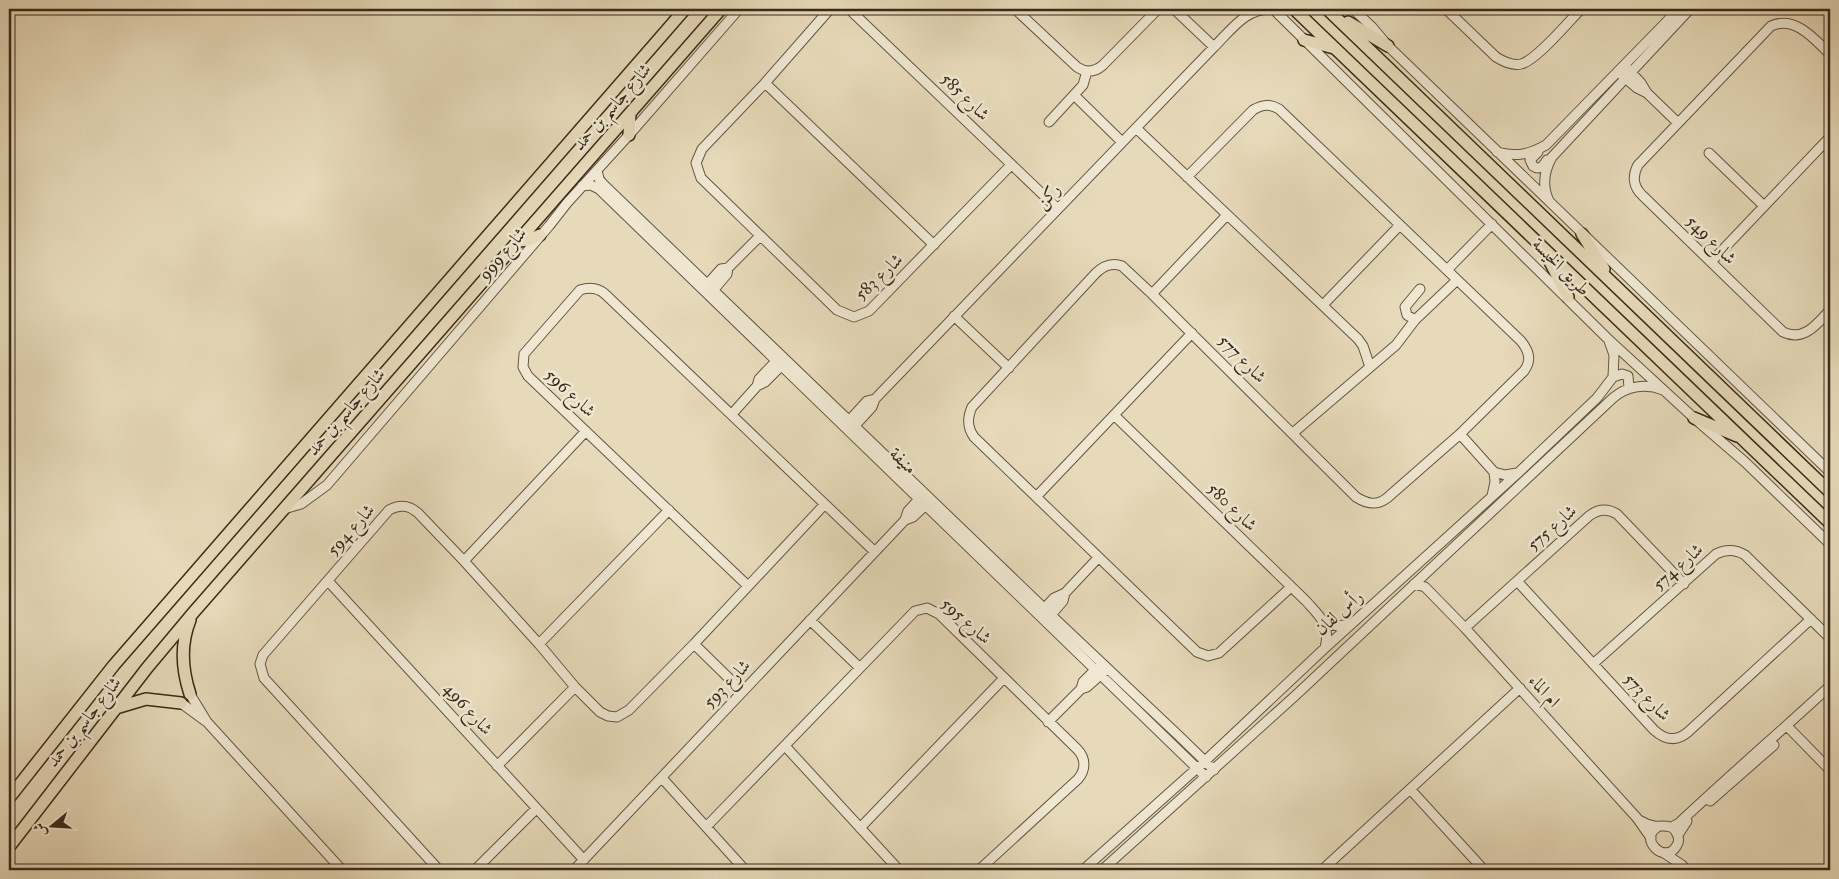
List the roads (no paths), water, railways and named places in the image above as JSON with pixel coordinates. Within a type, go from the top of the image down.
[{"type":"main road","name":"شارع جاسم بن حمد","points":[[9,798],[114,665],[685,9]]},
{"type":"main road","name":"شارع جاسم بن حمد","points":[[9,847],[116,708],[193,613],[721,9]]},
{"type":"main road","name":"طريق الخيسة","points":[[1294,9],[1830,523]]},
{"type":"main road","points":[[1330,12],[1388,46]]},
{"type":"main road","name":"طريق الخيسة","points":[[1330,12],[1828,488]]},
{"type":"main road","points":[[1304,40],[1336,49]]},
{"type":"main road","points":[[629,135],[630,114]]},
{"type":"main road","points":[[1582,234],[1614,285]]},
{"type":"main road","points":[[519,241],[530,240],[540,235]]},
{"type":"main road","points":[[1539,242],[1568,297]]},
{"type":"main road","points":[[1694,418],[1744,439]]},
{"type":"main road","points":[[190,694],[185,681],[183,653],[184,639],[193,613]]},
{"type":"main road","points":[[116,708],[146,699],[181,703]]},
{"type":"street","name":"شارع 999","points":[[284,509],[301,504],[327,485],[582,186],[739,9]]},
{"type":"street","name":"شارع 583","points":[[830,9],[765,83],[702,149],[696,163],[701,178],[837,310],[854,317],[869,311],[1011,165]]},
{"type":"street","name":"شارع 585","points":[[849,9],[1058,209]]},
{"type":"street","points":[[1015,9],[1077,67],[1087,71],[1096,70],[1104,65],[1158,9]]},
{"type":"street","points":[[1174,9],[1214,47]]},
{"type":"street","name":"ركن","points":[[849,426],[872,407],[875,399],[954,316],[1248,13],[1256,10],[1274,9]]},
{"type":"street","name":"طريق الخيسة","points":[[1274,9],[1568,297],[1607,338],[1745,462],[1830,544]]},
{"type":"street","points":[[1353,9],[1495,151],[1830,472]]},
{"type":"street","points":[[1446,9],[1496,57],[1504,62],[1516,64],[1532,60],[1580,9]]},
{"type":"street","points":[[1624,71],[1542,167],[1533,166],[1530,160],[1532,157],[1624,71],[1684,10]]},
{"type":"street","name":"شارع 549","points":[[1828,49],[1795,24],[1783,22],[1771,26],[1638,165],[1634,181],[1639,192],[1779,328],[1788,334],[1798,335],[1809,332],[1830,310]]},
{"type":"street","points":[[1049,122],[1074,96],[1084,82],[1087,71]]},
{"type":"street","points":[[1624,71],[1644,86],[1647,93],[1678,123]]},
{"type":"street","points":[[765,83],[934,245]]},
{"type":"street","points":[[1074,96],[1122,142]]},
{"type":"street","name":"شارع 577","points":[[1188,177],[1258,106],[1272,106],[1280,109],[1523,344],[1528,351],[1529,359],[1524,371],[1460,434],[1387,498],[1373,504],[1356,497],[1152,294],[1122,266],[1116,264],[1105,266],[1095,274],[972,407],[968,425],[974,437],[1192,648],[1208,656],[1219,653],[1291,587]]},
{"type":"street","points":[[1136,128],[1358,339],[1363,346],[1370,367]]},
{"type":"street","points":[[1711,262],[1830,137]]},
{"type":"street","points":[[1495,151],[1510,155],[1521,155],[1546,145]]},
{"type":"street","points":[[1550,204],[1546,193],[1545,175],[1549,162],[1556,151]]},
{"type":"street","points":[[1709,153],[1764,206]]},
{"type":"street","name":"منيفة","points":[[597,170],[597,176],[602,184],[708,290]]},
{"type":"street","name":"منيفة","points":[[582,186],[591,185],[599,189],[708,290],[1101,669],[1214,770]]},
{"type":"street","points":[[1152,294],[1227,215]]},
{"type":"street","points":[[1447,270],[1492,224]]},
{"type":"street","points":[[1323,305],[1400,225]]},
{"type":"street","points":[[708,290],[727,274],[728,268],[760,236]]},
{"type":"street","points":[[1293,433],[1400,341],[1415,320],[1456,280]]},
{"type":"street","name":"شارع 596","points":[[748,586],[528,376],[522,362],[524,354],[580,290],[590,287],[601,290],[875,552]]},
{"type":"street","points":[[1415,320],[1407,315],[1405,307],[1420,289]]},
{"type":"street","points":[[954,316],[1009,368]]},
{"type":"street","points":[[1036,498],[1192,333]]},
{"type":"street","points":[[1607,338],[1614,355],[1613,377],[1622,374],[1628,376],[1629,388],[1647,386],[1665,390]]},
{"type":"street","points":[[732,414],[757,386],[764,384],[782,361]]},
{"type":"street","name":"رأس لفان","points":[[1083,870],[1198,768],[1351,624],[1518,473],[1597,398],[1613,377]]},
{"type":"street","name":"رأس لفان","points":[[1102,870],[1214,770],[1612,398],[1629,388]]},
{"type":"street","name":"شارع 580","points":[[1114,415],[1291,587],[1325,623]]},
{"type":"street","points":[[464,560],[586,431]]},
{"type":"street","points":[[1460,434],[1494,472],[1518,473]]},
{"type":"street","points":[[1492,496],[1494,472]]},
{"type":"street","name":"منيفة","points":[[925,500],[1047,612],[1167,741],[1206,777]]},
{"type":"street","name":"شارع 593","points":[[574,870],[905,520],[913,517],[925,500]]},
{"type":"street","name":"شارع 594","points":[[439,870],[262,674],[260,664],[264,655],[389,510],[407,506],[418,513],[464,560],[575,687],[603,714],[612,717],[622,715],[629,710],[694,644],[825,504]]},
{"type":"street","points":[[539,644],[668,510]]},
{"type":"street","name":"شارع 575","points":[[1465,628],[1598,510],[1608,510],[1620,517],[1684,584]]},
{"type":"street","name":"شارع 574","points":[[1593,664],[1716,554],[1727,550],[1739,552],[1749,559],[1830,638]]},
{"type":"street","points":[[1047,612],[1063,601],[1065,593],[1098,558]]},
{"type":"street","points":[[1414,584],[1425,587],[1426,572]]},
{"type":"street","name":"شارع 496","points":[[328,581],[584,860]]},
{"type":"street","name":"شارع 573","points":[[1518,582],[1659,735],[1671,739],[1688,732],[1811,619]]},
{"type":"street","name":"ام الماء","points":[[1425,587],[1520,688],[1637,818],[1651,838]]},
{"type":"street","name":"شارع 595","points":[[706,827],[915,612],[927,608],[939,614],[1080,752],[1084,760],[1083,772],[1078,780],[979,870]]},
{"type":"street","points":[[810,620],[860,668]]},
{"type":"street","points":[[1325,648],[1327,634],[1325,623],[1337,626],[1351,624]]},
{"type":"street","points":[[694,644],[742,691]]},
{"type":"street","points":[[1048,722],[1081,689],[1087,687],[1101,669]]},
{"type":"street","points":[[860,828],[1004,678]]},
{"type":"street","points":[[1684,868],[1664,853],[1656,850],[1651,838],[1654,830],[1660,826],[1672,827],[1678,824],[1732,773],[1791,726],[1830,686]]},
{"type":"street","points":[[498,766],[575,687]]},
{"type":"street","points":[[1322,870],[1520,688]]},
{"type":"street","points":[[1684,868],[1676,847],[1678,835],[1688,820],[1830,692]]},
{"type":"street","points":[[190,694],[207,722],[342,870]]},
{"type":"street","points":[[181,703],[207,722]]},
{"type":"street","points":[[1791,726],[1830,765]]},
{"type":"street","points":[[1791,726],[1830,770]]},
{"type":"street","points":[[785,746],[899,870]]},
{"type":"street","points":[[662,778],[706,827],[740,869]]},
{"type":"street","points":[[1410,790],[1484,870]]},
{"type":"street","points":[[475,870],[536,809]]},
{"type":"street","name":"ام الماء","points":[[1637,818],[1648,824],[1660,826]]},
{"type":"street","points":[[1672,827],[1678,835]]},
{"type":"street","points":[[1664,853],[1676,847]]}]
